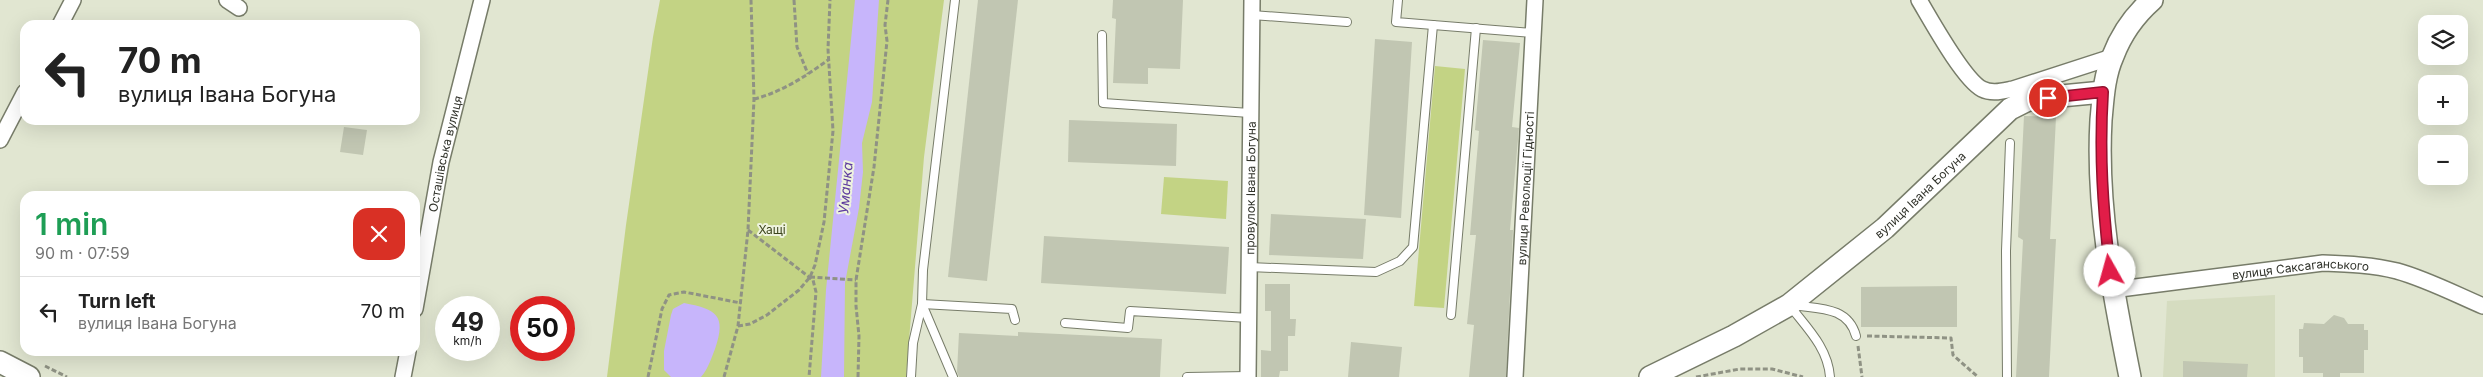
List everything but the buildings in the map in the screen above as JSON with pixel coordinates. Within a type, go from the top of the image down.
[{"type":"main road","points":[[2130,377],[2112,290],[2103,215],[2100,148],[2103,92],[2112,56],[2128,27],[2152,0]]},
{"type":"main road","name":"вулиця Івана Богуна","points":[[1650,377],[1734,336],[1789,305],[1886,228],[2010,109],[2030,100],[2103,92]]},
{"type":"main road","points":[[0,362],[29,377]]},
{"type":"street","points":[[63,20],[73,0]]},
{"type":"street","name":"Осташівська вулиця","points":[[420,281],[441,162],[482,0]]},
{"type":"street","name":"вулиця Революції Гідності","points":[[1515,377],[1536,0]]},
{"type":"street","points":[[1919,0],[1964,70],[1981,88],[1996,92],[2013,89],[2112,56]]},
{"type":"street","name":"провулок Івана Богуна","points":[[1248,376],[1252,8]]},
{"type":"street","points":[[0,140],[20,102]]},
{"type":"street","name":"вулиця Саксаганського","points":[[2112,290],[2323,263],[2355,264],[2397,271],[2482,305]]},
{"type":"street","points":[[403,377],[407,356]]},
{"type":"lane","points":[[911,377],[913,343],[922,304],[923,270],[955,0]]},
{"type":"lane","points":[[1398,0],[1396,22],[1534,33]]},
{"type":"lane","points":[[1252,8],[1347,22]]},
{"type":"lane","points":[[1249,266],[1376,272],[1400,261],[1413,247],[1432,25]]},
{"type":"lane","points":[[1451,315],[1476,28]]},
{"type":"lane","points":[[1102,35],[1103,103],[1250,113]]},
{"type":"lane","points":[[1466,58],[1471,57],[1474,50]]},
{"type":"lane","points":[[2007,377],[2006,251],[2010,142]]},
{"type":"lane","points":[[922,304],[1012,309],[1015,320]]},
{"type":"lane","points":[[922,304],[953,377]]},
{"type":"lane","points":[[1789,305],[1838,312],[1847,318],[1856,336]]},
{"type":"lane","points":[[1789,305],[1820,344],[1829,364],[1830,377]]},
{"type":"lane","points":[[1065,323],[1128,328],[1130,311],[1249,318]]},
{"type":"lane","points":[[1187,377],[1248,376]]},
{"type":"path","points":[[724,377],[738,326],[748,230],[754,99],[750,0]]},
{"type":"path","points":[[794,0],[797,47],[808,74]]},
{"type":"path","points":[[738,326],[750,324],[767,315],[799,290],[810,277],[823,229],[833,131],[828,60],[830,0]]},
{"type":"path","points":[[858,377],[860,336],[854,280],[874,167],[887,41],[885,25],[888,0]]},
{"type":"path","points":[[754,99],[776,91],[808,74],[828,60]]},
{"type":"path","points":[[748,230],[810,277],[854,280]]},
{"type":"path","points":[[809,377],[816,292],[810,277]]},
{"type":"path","points":[[649,376],[662,309],[669,295],[684,292],[741,303]]},
{"type":"path","points":[[1862,377],[1856,336],[1951,338],[1953,355],[1978,377]]},
{"type":"path","points":[[1696,377],[1747,369],[1772,370],[1803,377]]},
{"type":"shaded area","points":[[2275,295],[2275,377],[2163,377],[2167,301]]},
{"type":"green space","name":"Хащі","points":[[660,0],[944,0],[924,157],[906,377],[607,377],[626,225]]},
{"type":"green space","points":[[1435,66],[1465,69],[1444,308],[1414,306]]},
{"type":"green space","points":[[1164,177],[1228,181],[1226,219],[1161,214]]},
{"type":"water","name":"Уманка","points":[[855,0],[879,0],[872,102],[862,143],[863,172],[859,208],[845,283],[844,377],[821,377],[826,290]]},
{"type":"water","points":[[684,303],[711,311],[719,321],[720,328],[715,349],[701,377],[671,377],[664,370],[664,351],[671,315],[673,309]]},
{"type":"route","points":[[2048,98],[2103,92],[2100,148],[2103,215],[2110,271]]}]
